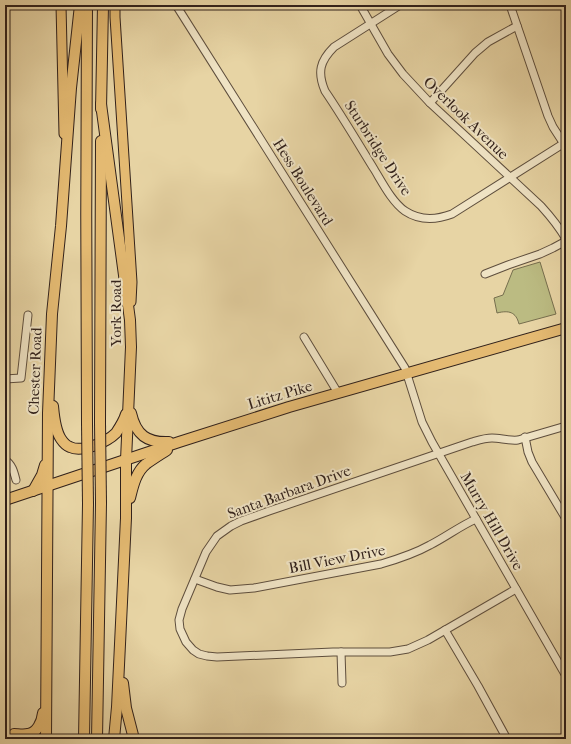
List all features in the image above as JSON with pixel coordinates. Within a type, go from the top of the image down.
[{"type":"highway","points":[[64,181],[71,88],[80,5]]},
{"type":"highway","points":[[84,739],[88,504],[86,183],[87,5]]},
{"type":"highway","points":[[97,739],[101,503],[102,5]]},
{"type":"highway","points":[[101,104],[130,320]]},
{"type":"highway","name":"Chester Road","points":[[46,739],[49,384],[52,314],[64,181]]},
{"type":"highway","name":"York Road","points":[[121,621],[126,518],[126,460],[131,347],[130,320]]},
{"type":"highway","name":"Lititz Pike","points":[[5,500],[289,407],[566,328]]},
{"type":"highway","points":[[49,384],[58,434],[64,442],[72,448],[88,448],[100,444],[109,438],[124,421],[129,401]]},
{"type":"highway","points":[[129,401],[132,419],[138,432],[142,436],[150,441],[159,443],[179,442]]},
{"type":"highway","points":[[126,518],[132,488],[142,469],[146,464],[179,442]]},
{"type":"highway","points":[[33,491],[42,475],[48,456]]},
{"type":"highway","points":[[114,739],[121,621]]},
{"type":"highway","points":[[121,621],[123,680],[126,708],[134,739]]},
{"type":"highway","points":[[9,732],[29,734],[37,728],[42,718],[46,689]]},
{"type":"highway","points":[[9,732],[28,739]]},
{"type":"main road","name":"Chester Road","points":[[61,5],[64,181]]},
{"type":"main road","name":"York Road","points":[[115,5],[132,282],[130,320]]},
{"type":"street","name":"Hess Boulevard","points":[[176,5],[407,373]]},
{"type":"street","name":"Overlook Avenue","points":[[360,5],[394,64],[430,103],[553,219],[566,240]]},
{"type":"street","name":"Sturbridge Drive","points":[[400,5],[338,43],[323,60],[321,66],[321,78],[325,91],[380,179],[393,199],[404,210],[415,216],[432,219],[452,214],[565,143]]},
{"type":"street","points":[[510,5],[548,116],[553,127],[565,143]]},
{"type":"street","points":[[430,103],[475,53],[488,42],[517,26]]},
{"type":"street","points":[[485,274],[540,254],[566,240]]},
{"type":"street","points":[[5,379],[21,378],[28,315]]},
{"type":"street","points":[[304,337],[338,393]]},
{"type":"street","name":"Murry Hill Drive","points":[[407,373],[422,422],[438,454],[566,676]]},
{"type":"street","name":"Santa Barbara Drive","points":[[516,589],[428,640],[408,649],[390,652],[341,652],[217,657],[207,656],[199,654],[193,650],[186,642],[179,625],[182,608],[208,548],[217,536],[240,521],[484,439],[493,438],[514,440],[566,426]]},
{"type":"street","points":[[525,438],[532,462],[566,520]]},
{"type":"street","points":[[5,460],[8,461],[12,467],[16,480]]},
{"type":"street","name":"Bill View Drive","points":[[195,579],[217,587],[232,590],[254,588],[381,564],[413,554],[476,519]]},
{"type":"street","points":[[445,630],[507,739]]},
{"type":"street","points":[[341,652],[342,683]]},
{"type":"green space","points":[[540,262],[556,314],[519,324],[514,314],[508,312],[497,313],[494,298],[503,295],[513,270]]}]
